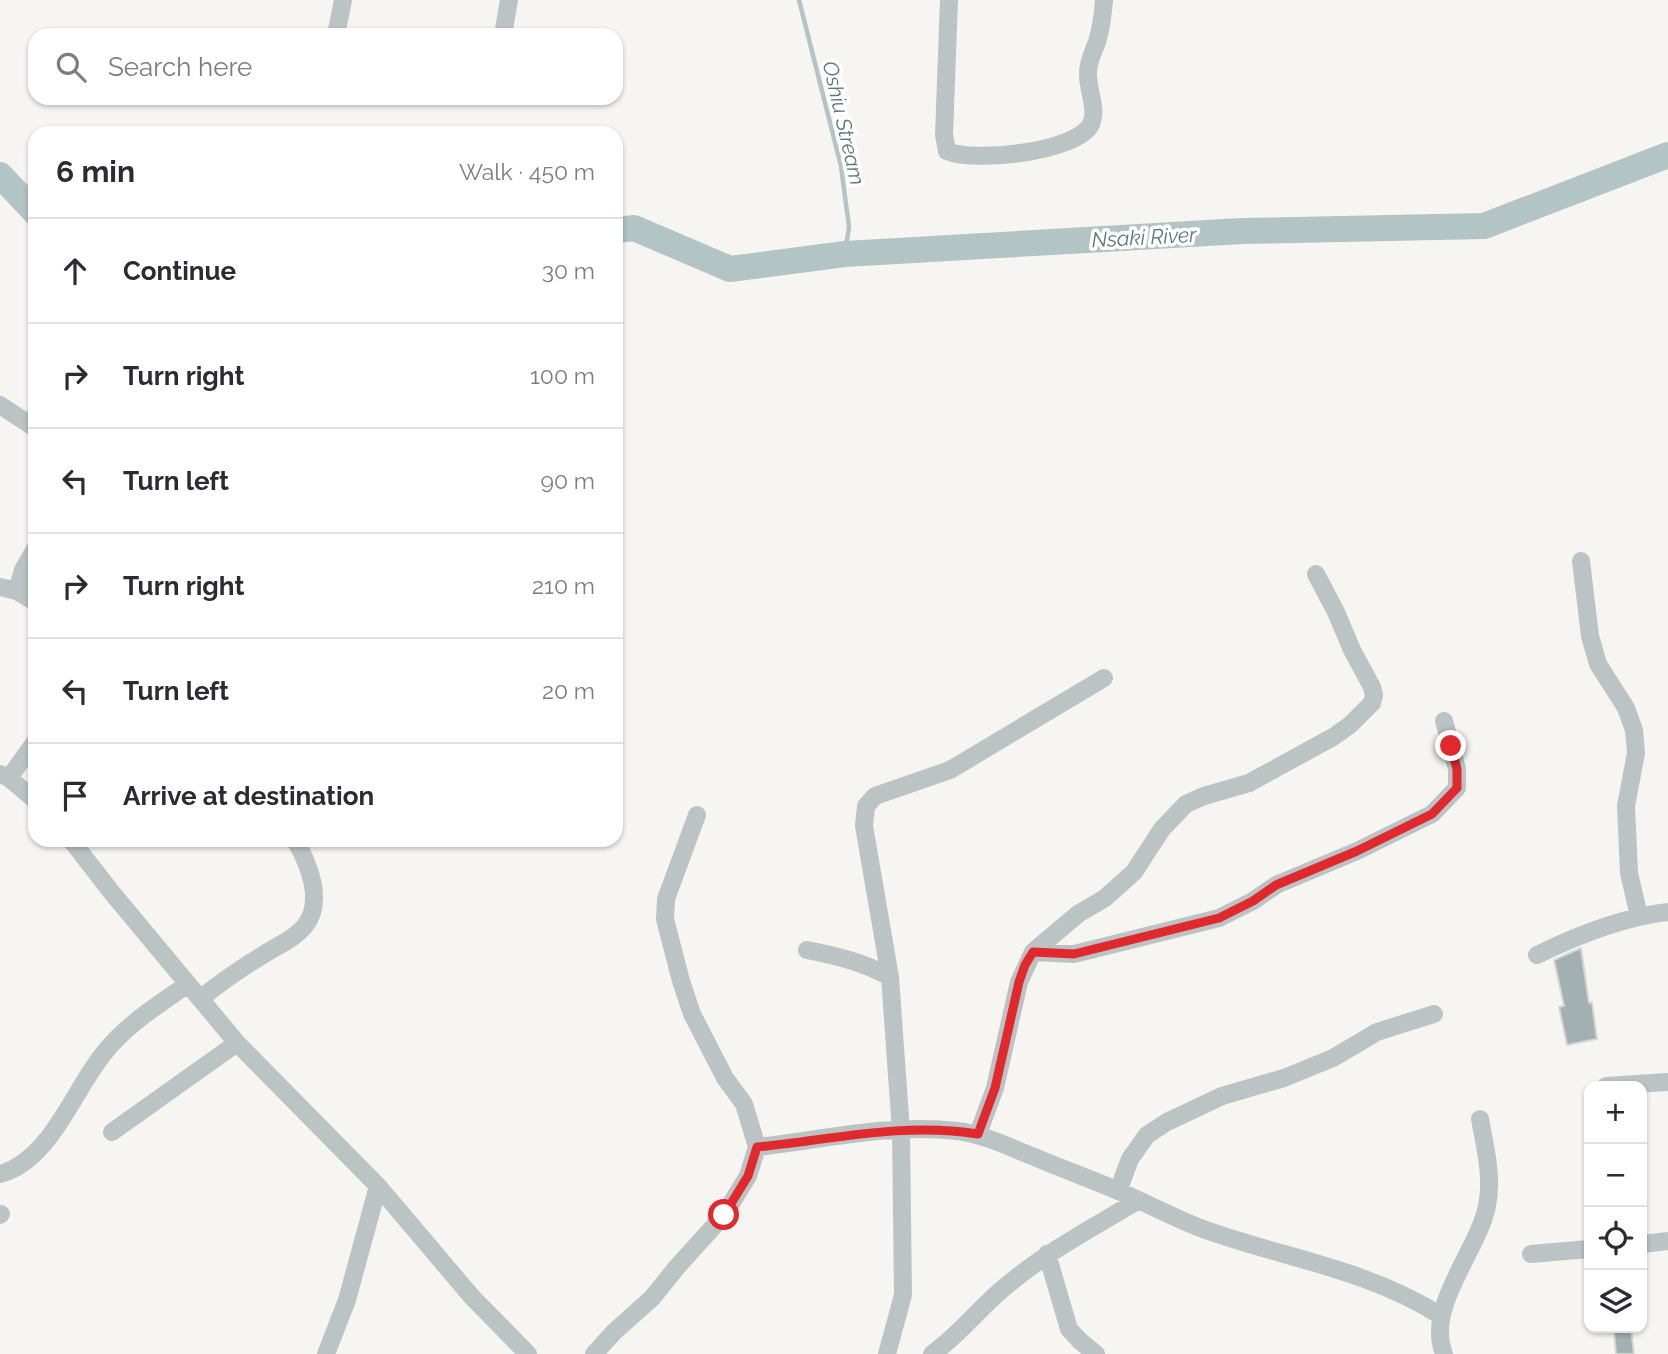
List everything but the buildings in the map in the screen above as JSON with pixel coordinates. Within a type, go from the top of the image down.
[{"type":"street","points":[[337,28],[343,0]]},
{"type":"street","points":[[504,28],[509,0]]},
{"type":"street","points":[[949,0],[944,135],[947,151],[958,156],[985,156],[1042,148],[1071,141],[1089,126],[1093,117],[1087,77],[1088,62],[1097,41],[1104,0]]},
{"type":"street","points":[[0,405],[28,423]]},
{"type":"street","points":[[28,561],[8,589],[28,599]]},
{"type":"street","points":[[1581,561],[1590,636],[1598,664],[1626,708],[1634,730],[1636,753],[1626,806],[1629,873],[1639,916]]},
{"type":"street","points":[[978,1134],[995,1088],[1019,982],[1033,952],[1078,914],[1105,898],[1134,872],[1163,829],[1186,804],[1249,783],[1333,737],[1350,725],[1372,703],[1372,687],[1316,574]]},
{"type":"street","points":[[887,1354],[903,1295],[901,1131],[890,977],[864,826],[866,806],[875,796],[950,771],[1104,678]]},
{"type":"street","points":[[1033,952],[1074,954],[1219,918],[1253,901],[1276,885],[1357,851],[1432,814],[1457,788],[1457,769],[1444,722]]},
{"type":"street","points":[[28,750],[4,776],[28,795]]},
{"type":"street","points":[[594,1354],[652,1298],[724,1215],[748,1176],[757,1147],[744,1104],[725,1078],[692,1014],[666,919],[666,899],[697,815]]},
{"type":"street","points":[[77,847],[237,1043],[378,1186],[472,1297],[527,1354]]},
{"type":"street","points":[[200,999],[305,927],[311,916],[314,898],[312,882],[298,847]]},
{"type":"street","points":[[1537,955],[1566,941],[1639,916],[1668,912]]},
{"type":"street","points":[[807,950],[870,966],[890,977]]},
{"type":"street","points":[[0,1174],[27,1162],[44,1144],[103,1054],[127,1028],[188,984]]},
{"type":"street","points":[[1118,1191],[1130,1159],[1147,1135],[1167,1122],[1222,1096],[1284,1078],[1334,1058],[1377,1032],[1434,1014]]},
{"type":"street","points":[[112,1132],[237,1043]]},
{"type":"street","points":[[1647,1083],[1668,1082]]},
{"type":"street","points":[[1444,1354],[1440,1337],[1441,1316],[1487,1206],[1490,1176],[1480,1119]]},
{"type":"street","points":[[757,1147],[835,1136],[933,1129],[978,1134],[1203,1229],[1315,1261],[1387,1287],[1441,1316]]},
{"type":"street","points":[[326,1354],[347,1300],[378,1186]]},
{"type":"street","points":[[932,1354],[968,1325],[1007,1284],[1047,1254],[1137,1201]]},
{"type":"street","points":[[1647,1243],[1668,1241]]},
{"type":"street","points":[[1531,1254],[1584,1249]]},
{"type":"street","points":[[1047,1254],[1069,1329],[1096,1354]]},
{"type":"waterway","name":"Oshiu Stream","points":[[799,0],[841,166],[849,227],[845,254]]},
{"type":"waterway","name":"Nsaki River","points":[[623,229],[634,228],[730,269],[845,254],[1242,231],[1484,226],[1668,155]]},
{"type":"waterway","name":"Nsaki River","points":[[0,175],[28,205]]},
{"type":"route","points":[[724,1215],[748,1176],[757,1147],[835,1136],[933,1129],[978,1134],[995,1088],[1019,982],[1033,952],[1074,954],[1234,912],[1276,885],[1357,851],[1432,814],[1457,788],[1457,769],[1451,746]]}]
